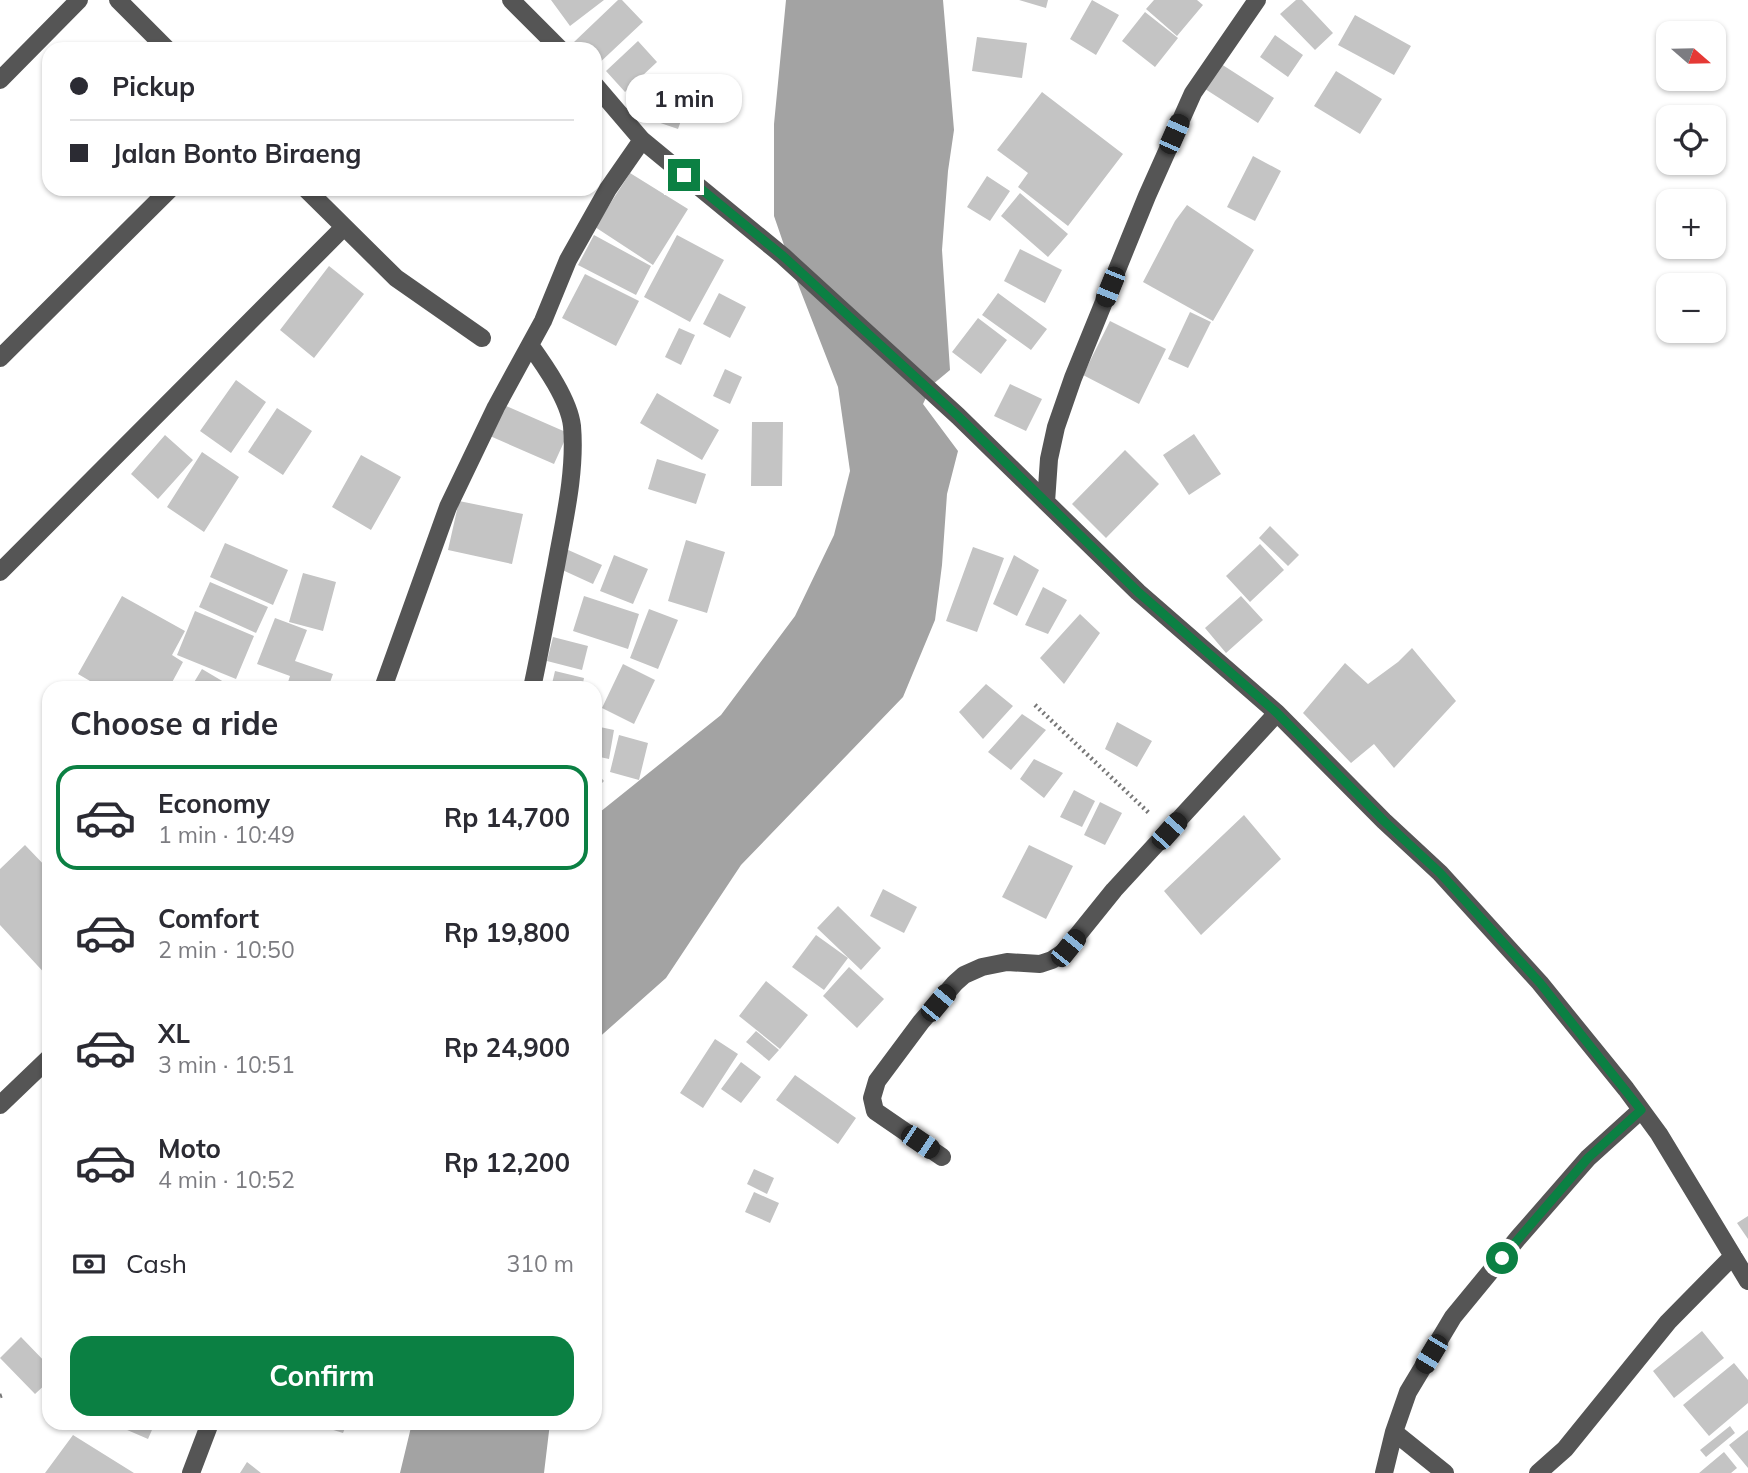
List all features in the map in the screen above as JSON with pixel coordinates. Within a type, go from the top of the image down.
[{"type":"street","points":[[0,80],[79,0]]},
{"type":"street","points":[[118,0],[160,42]]},
{"type":"street","points":[[511,0],[553,42]]},
{"type":"street","points":[[1046,502],[1049,459],[1056,427],[1073,378],[1147,196],[1193,93],[1257,0]]},
{"type":"street","points":[[602,93],[642,140],[783,256],[958,416],[1138,592],[1277,713],[1456,891],[1540,983],[1659,1134],[1748,1281]]},
{"type":"street","points":[[386,681],[448,507],[496,407],[543,321],[568,260],[608,189],[642,140]]},
{"type":"street","points":[[0,358],[163,196]]},
{"type":"street","points":[[313,196],[396,278],[482,338]]},
{"type":"street","points":[[0,572],[344,227]]},
{"type":"street","points":[[530,345],[549,371],[572,424],[571,466],[565,518],[533,681]]},
{"type":"street","points":[[942,1157],[875,1111],[873,1089],[884,1070],[964,975],[982,967],[1007,962],[1040,964],[1064,952],[1114,890],[1277,713]]},
{"type":"street","points":[[0,1105],[42,1065]]},
{"type":"street","points":[[1384,1473],[1408,1392],[1454,1317],[1588,1158],[1641,1110]]},
{"type":"street","points":[[1538,1473],[1565,1449],[1668,1322],[1733,1256]]},
{"type":"street","points":[[191,1473],[208,1430]]},
{"type":"street","points":[[1394,1432],[1444,1473]]},
{"type":"path","points":[[1035,705],[1169,831]]},
{"type":"shaded area","points":[[786,0],[943,0],[954,130],[942,250],[950,370],[932,385],[923,404],[958,451],[947,494],[935,620],[903,697],[741,865],[666,978],[602,1035],[602,810],[721,715],[795,616],[834,535],[850,471],[838,387],[774,216],[774,124]]},
{"type":"shaded area","points":[[410,1430],[549,1430],[544,1473],[400,1473]]},
{"type":"building","points":[[551,0],[604,0],[570,26]]},
{"type":"building","points":[[618,0],[622,0],[643,22],[602,60],[602,42],[574,42]]},
{"type":"building","points":[[1019,0],[1048,0],[1046,8]]},
{"type":"building","points":[[1092,0],[1119,15],[1096,55],[1070,39]]},
{"type":"building","points":[[1154,0],[1197,0],[1203,5],[1177,36],[1146,9]]},
{"type":"building","points":[[1296,0],[1302,0],[1333,33],[1315,50],[1280,14]]},
{"type":"building","points":[[1145,12],[1178,38],[1155,67],[1122,41]]},
{"type":"building","points":[[1355,15],[1411,46],[1394,75],[1338,45]]},
{"type":"building","points":[[1275,35],[1303,55],[1288,77],[1260,57]]},
{"type":"building","points":[[977,37],[1027,43],[1022,78],[972,71]]},
{"type":"building","points":[[638,41],[657,62],[625,92],[606,71]]},
{"type":"building","points":[[1218,62],[1274,98],[1258,123],[1202,87]]},
{"type":"building","points":[[1336,71],[1382,99],[1360,134],[1314,106]]},
{"type":"building","points":[[646,80],[690,95],[678,129],[634,114]]},
{"type":"building","points":[[1042,92],[1123,154],[1068,226],[1018,187],[1028,173],[997,150]]},
{"type":"building","points":[[1253,156],[1281,171],[1255,221],[1227,207]]},
{"type":"building","points":[[630,173],[688,209],[653,265],[595,227]]},
{"type":"building","points":[[987,176],[1010,191],[990,221],[967,207]]},
{"type":"building","points":[[1020,193],[1068,234],[1048,257],[1001,216]]},
{"type":"building","points":[[1187,205],[1254,250],[1213,321],[1143,282],[1175,221]]},
{"type":"building","points":[[594,235],[651,266],[636,295],[578,265]]},
{"type":"building","points":[[677,235],[724,260],[690,322],[644,297]]},
{"type":"building","points":[[1020,249],[1062,270],[1045,303],[1004,281]]},
{"type":"building","points":[[329,266],[364,294],[314,358],[280,330]]},
{"type":"building","points":[[585,274],[639,301],[616,346],[562,318]]},
{"type":"building","points":[[719,293],[746,307],[730,338],[703,324]]},
{"type":"building","points":[[998,293],[1047,329],[1031,350],[982,315]]},
{"type":"building","points":[[1190,312],[1211,322],[1188,368],[1168,359]]},
{"type":"building","points":[[978,318],[1007,340],[981,374],[952,352]]},
{"type":"building","points":[[1110,321],[1166,349],[1139,404],[1083,375]]},
{"type":"building","points":[[679,328],[695,335],[681,365],[665,357]]},
{"type":"building","points":[[725,369],[742,377],[730,404],[713,396]]},
{"type":"building","points":[[236,380],[266,402],[231,453],[200,431]]},
{"type":"building","points":[[1010,384],[1042,399],[1026,431],[994,416]]},
{"type":"building","points":[[657,393],[719,430],[702,460],[640,423]]},
{"type":"building","points":[[504,405],[568,433],[554,464],[490,436]]},
{"type":"building","points":[[277,408],[312,431],[283,475],[248,452]]},
{"type":"building","points":[[752,422],[783,422],[782,486],[751,486]]},
{"type":"building","points":[[1194,434],[1221,474],[1189,495],[1163,455]]},
{"type":"building","points":[[165,435],[193,460],[158,499],[131,474]]},
{"type":"building","points":[[1125,450],[1159,484],[1106,538],[1072,504]]},
{"type":"building","points":[[202,452],[239,477],[204,532],[167,507]]},
{"type":"building","points":[[361,455],[401,477],[371,530],[332,507]]},
{"type":"building","points":[[657,459],[706,474],[696,504],[648,489]]},
{"type":"building","points":[[459,501],[523,514],[512,564],[448,550]]},
{"type":"building","points":[[1270,526],[1299,555],[1288,566],[1259,538]]},
{"type":"building","points":[[686,540],[725,552],[707,613],[668,601]]},
{"type":"building","points":[[225,543],[288,570],[273,605],[210,577]]},
{"type":"building","points":[[1260,544],[1284,570],[1250,602],[1226,576]]},
{"type":"building","points":[[973,547],[1004,558],[977,632],[946,621]]},
{"type":"building","points":[[566,549],[602,565],[593,584],[558,568]]},
{"type":"building","points":[[614,555],[648,569],[633,604],[600,591]]},
{"type":"building","points":[[1014,555],[1039,570],[1017,616],[993,604]]},
{"type":"building","points":[[303,573],[336,582],[323,631],[289,622]]},
{"type":"building","points":[[210,582],[268,607],[256,633],[199,607]]},
{"type":"building","points":[[1043,587],[1067,600],[1048,634],[1025,625]]},
{"type":"building","points":[[122,596],[185,631],[172,655],[183,662],[173,681],[90,681],[78,674]]},
{"type":"building","points":[[584,596],[639,614],[628,649],[573,631]]},
{"type":"building","points":[[1241,596],[1263,620],[1226,653],[1205,628]]},
{"type":"building","points":[[649,609],[678,620],[658,669],[630,658]]},
{"type":"building","points":[[195,611],[254,636],[236,679],[177,655]]},
{"type":"building","points":[[1080,614],[1100,633],[1064,684],[1040,658]]},
{"type":"building","points":[[275,618],[307,630],[295,661],[333,674],[330,681],[288,681],[290,676],[257,664]]},
{"type":"building","points":[[553,637],[588,646],[582,670],[547,661]]},
{"type":"building","points":[[1412,648],[1456,701],[1394,768],[1374,744],[1351,763],[1303,713],[1345,663],[1368,684]]},
{"type":"building","points":[[623,664],[655,680],[634,724],[602,708]]},
{"type":"building","points":[[202,669],[222,681],[195,681]]},
{"type":"building","points":[[555,671],[584,678],[583,681],[553,681]]},
{"type":"building","points":[[986,684],[1013,706],[983,739],[959,712]]},
{"type":"building","points":[[1022,714],[1046,730],[1011,770],[988,752]]},
{"type":"building","points":[[1117,722],[1152,741],[1137,767],[1105,749]]},
{"type":"building","points":[[602,727],[614,730],[609,759],[602,758]]},
{"type":"building","points":[[619,735],[648,743],[639,780],[610,772]]},
{"type":"building","points":[[1034,759],[1063,773],[1044,798],[1020,779]]},
{"type":"building","points":[[1074,790],[1095,801],[1082,827],[1060,817]]},
{"type":"building","points":[[1100,802],[1122,813],[1105,845],[1084,835]]},
{"type":"building","points":[[1244,815],[1281,859],[1201,935],[1164,891]]},
{"type":"building","points":[[25,845],[42,863],[42,970],[0,925],[0,869]]},
{"type":"building","points":[[1029,845],[1073,866],[1046,919],[1002,897]]},
{"type":"building","points":[[883,889],[917,907],[904,933],[870,916]]},
{"type":"building","points":[[838,906],[881,948],[861,970],[817,928]]},
{"type":"building","points":[[816,935],[848,958],[824,990],[792,967]]},
{"type":"building","points":[[849,967],[884,999],[857,1028],[823,996]]},
{"type":"building","points":[[766,981],[808,1015],[780,1049],[739,1016]]},
{"type":"building","points":[[756,1031],[779,1050],[769,1061],[746,1042]]},
{"type":"building","points":[[715,1039],[738,1054],[703,1108],[680,1093]]},
{"type":"building","points":[[741,1062],[761,1077],[741,1103],[721,1089]]},
{"type":"building","points":[[795,1075],[856,1118],[838,1144],[776,1100]]},
{"type":"building","points":[[754,1169],[774,1178],[767,1194],[747,1184]]},
{"type":"building","points":[[754,1192],[779,1203],[770,1223],[745,1212]]},
{"type":"building","points":[[1748,1216],[1748,1239],[1737,1223]]},
{"type":"building","points":[[1702,1331],[1724,1358],[1674,1398],[1653,1371]]},
{"type":"building","points":[[21,1337],[42,1359],[42,1388],[35,1394],[0,1358]]},
{"type":"building","points":[[1734,1363],[1748,1380],[1748,1403],[1709,1436],[1683,1405]]},
{"type":"building","points":[[1730,1426],[1735,1433],[1706,1457],[1700,1450]]},
{"type":"building","points":[[127,1430],[152,1430],[148,1439]]},
{"type":"building","points":[[1748,1430],[1748,1468],[1729,1445]]},
{"type":"building","points":[[73,1435],[134,1473],[45,1473]]},
{"type":"building","points":[[1724,1452],[1737,1468],[1731,1473],[1699,1473]]},
{"type":"building","points":[[247,1462],[261,1473],[240,1473]]},
{"type":"route","points":[[684,175],[783,256],[958,416],[1138,592],[1277,713],[1384,821],[1440,873],[1540,983],[1626,1089],[1641,1110],[1588,1158],[1502,1258]]}]
